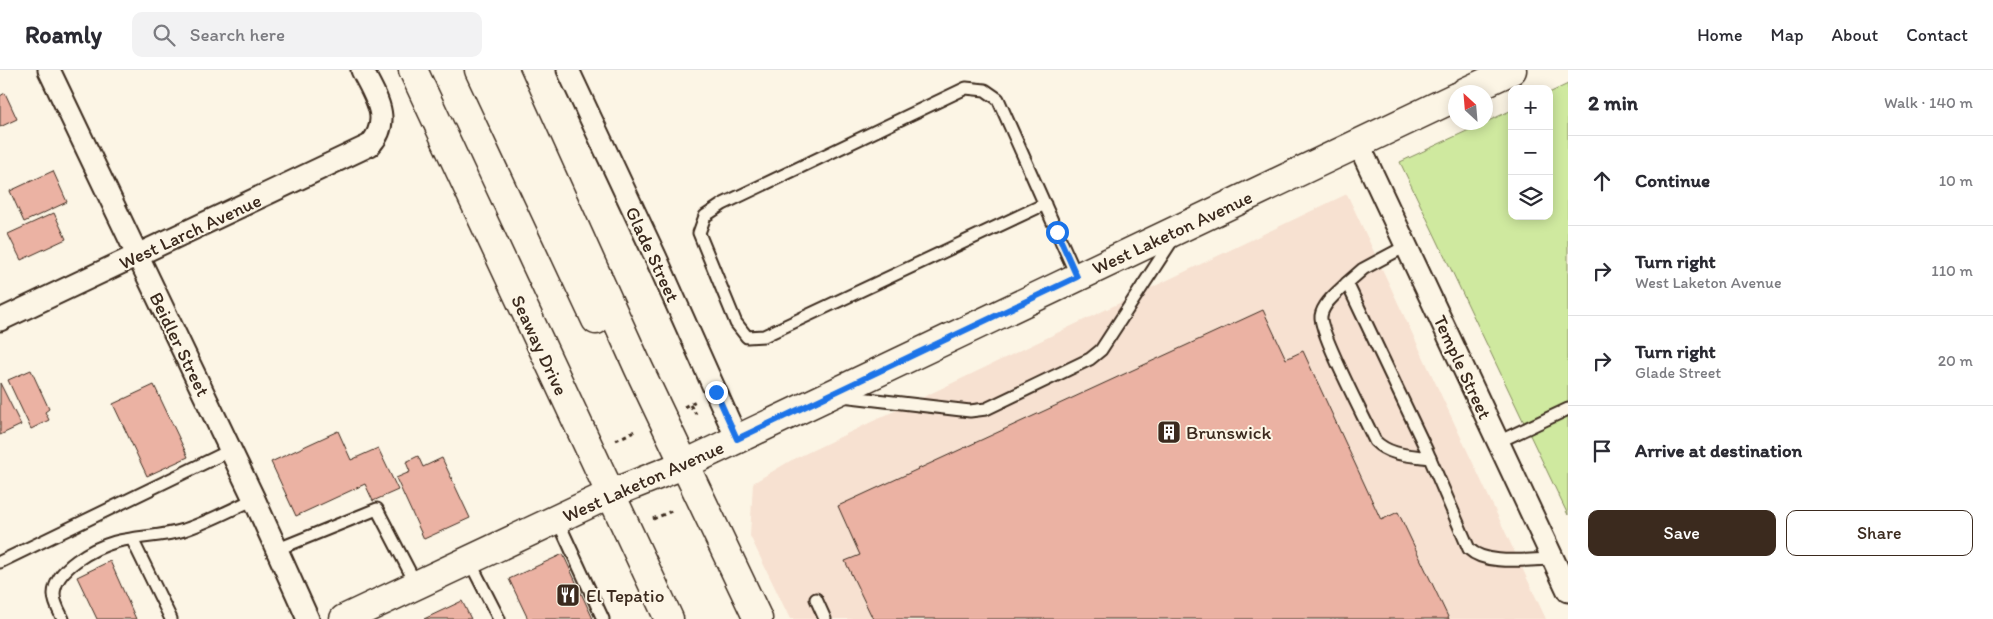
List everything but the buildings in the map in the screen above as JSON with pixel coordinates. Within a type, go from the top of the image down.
[{"type":"main road","name":"Seaway Drive","points":[[412,70],[669,619]]},
{"type":"main road","points":[[480,70],[627,386],[669,411]]},
{"type":"main road","points":[[504,70],[669,411],[683,464],[758,619]]},
{"type":"main road","points":[[1480,85],[1512,70]]},
{"type":"main road","name":"West Laketon Avenue","points":[[344,619],[610,494],[737,439],[1448,101]]},
{"type":"main road","points":[[634,546],[667,574],[687,619]]},
{"type":"street","name":"Beidler Street","points":[[49,70],[278,549],[308,619]]},
{"type":"street","name":"West Larch Avenue","points":[[0,320],[364,150],[377,138],[382,126],[381,112],[362,70]]},
{"type":"street","name":"Glade Street","points":[[568,70],[656,258],[737,439]]},
{"type":"street","name":"Temple Street","points":[[1358,144],[1568,591]]},
{"type":"lane","points":[[1045,204],[764,336],[747,337],[736,323],[699,233],[705,216],[723,204],[966,88],[985,90],[998,99],[1045,204],[1077,277]]},
{"type":"lane","points":[[831,394],[970,411],[986,408],[1090,359],[1101,350],[1179,228]]},
{"type":"lane","points":[[1406,246],[1363,269],[1327,304],[1321,317],[1326,336],[1375,441],[1383,449],[1398,454],[1430,458]]},
{"type":"lane","points":[[1347,283],[1430,458],[1469,549],[1476,556],[1497,559],[1553,558]]},
{"type":"lane","points":[[1498,442],[1568,409]]},
{"type":"lane","points":[[0,562],[231,450]]},
{"type":"lane","points":[[63,619],[55,602],[54,592],[64,570],[91,553],[114,542],[182,530],[206,522],[254,499]]},
{"type":"lane","points":[[278,549],[377,509],[416,584]]},
{"type":"lane","points":[[557,519],[603,619]]},
{"type":"lane","points":[[132,538],[172,619]]},
{"type":"lane","points":[[469,560],[499,619]]},
{"type":"lane","points":[[816,599],[825,619]]},
{"type":"path","points":[[669,411],[700,399]]},
{"type":"path","points":[[690,404],[696,414]]},
{"type":"path","points":[[616,440],[637,430]]},
{"type":"path","points":[[652,519],[674,510]]},
{"type":"shaded area","points":[[1347,194],[1546,619],[790,619],[750,536],[753,483],[790,461]]},
{"type":"green space","points":[[1568,84],[1568,515],[1400,162],[1469,130],[1493,130],[1493,119],[1508,112],[1508,220],[1553,220],[1553,91]]},
{"type":"place","name":"Brunswick","points":[[1169,432]]},
{"type":"place","name":"El Tepatio","points":[[568,595]]},
{"type":"route","points":[[716,392],[737,439],[1077,277],[1057,232]]}]
